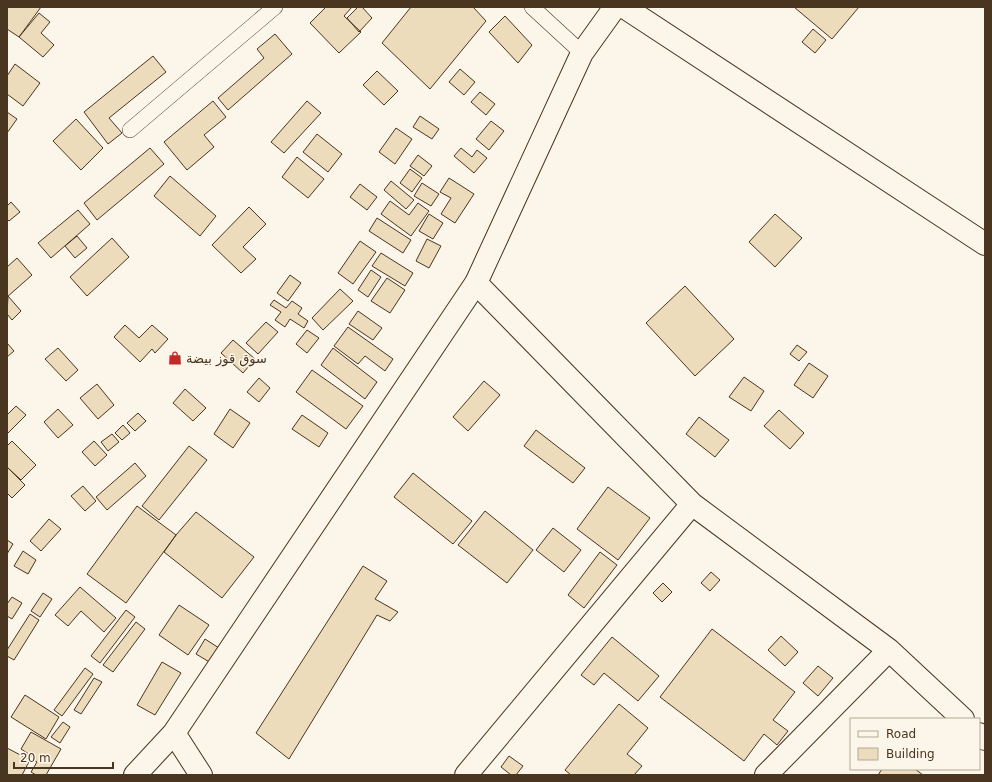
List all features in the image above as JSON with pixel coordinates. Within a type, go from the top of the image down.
[{"type":"street","points":[[135,775],[174,733],[476,283],[582,53],[616,7]]},
{"type":"street","points":[[624,7],[985,244]]},
{"type":"street","points":[[476,283],[692,504],[888,650],[962,718]]},
{"type":"street","points":[[466,775],[692,504]]},
{"type":"street","points":[[766,775],[888,650]]},
{"type":"street","points":[[174,733],[201,775]]},
{"type":"lane","points":[[130,130],[275,7]]},
{"type":"lane","points":[[532,7],[582,53]]},
{"type":"building","points":[[7,7],[41,7],[19,37],[7,29]]},
{"type":"building","points":[[326,7],[352,7],[344,16],[361,32],[339,53],[310,23]]},
{"type":"building","points":[[358,7],[362,7],[372,18],[359,32],[347,18]]},
{"type":"building","points":[[411,7],[473,7],[486,21],[430,89],[382,43]]},
{"type":"building","points":[[794,7],[859,7],[832,39]]},
{"type":"building","points":[[39,13],[50,22],[41,33],[54,45],[43,57],[19,37]]},
{"type":"building","points":[[505,16],[532,45],[518,63],[489,32]]},
{"type":"building","points":[[813,29],[826,40],[815,53],[802,42]]},
{"type":"building","points":[[275,34],[292,54],[228,110],[218,98],[264,58],[257,49]]},
{"type":"building","points":[[153,56],[166,72],[109,118],[122,133],[108,144],[84,112]]},
{"type":"building","points":[[15,64],[40,83],[23,106],[7,94],[7,76]]},
{"type":"building","points":[[460,69],[475,82],[464,95],[449,82]]},
{"type":"building","points":[[377,71],[398,91],[384,105],[363,85]]},
{"type":"building","points":[[480,92],[495,104],[486,115],[471,102]]},
{"type":"building","points":[[213,101],[226,117],[204,135],[214,147],[187,170],[164,142]]},
{"type":"building","points":[[307,101],[321,113],[284,153],[271,142]]},
{"type":"building","points":[[7,112],[17,119],[7,133]]},
{"type":"building","points":[[420,116],[439,129],[432,139],[413,127]]},
{"type":"building","points":[[76,119],[103,148],[81,170],[53,141]]},
{"type":"building","points":[[491,121],[504,131],[489,150],[476,139]]},
{"type":"building","points":[[396,128],[412,139],[395,164],[379,152]]},
{"type":"building","points":[[317,134],[342,154],[328,172],[303,152]]},
{"type":"building","points":[[150,148],[164,164],[97,220],[84,203]]},
{"type":"building","points":[[461,148],[472,157],[477,150],[487,158],[474,173],[454,156]]},
{"type":"building","points":[[418,155],[432,166],[424,176],[410,166]]},
{"type":"building","points":[[297,157],[324,179],[308,198],[282,177]]},
{"type":"building","points":[[410,169],[422,178],[412,192],[400,183]]},
{"type":"building","points":[[170,176],[216,216],[200,236],[154,196]]},
{"type":"building","points":[[449,178],[474,194],[455,223],[441,214],[451,198],[440,192]]},
{"type":"building","points":[[391,181],[414,200],[406,209],[384,190]]},
{"type":"building","points":[[422,183],[439,194],[431,206],[414,196]]},
{"type":"building","points":[[360,184],[377,197],[367,210],[350,197]]},
{"type":"building","points":[[390,201],[409,215],[418,203],[429,211],[411,236],[381,214]]},
{"type":"building","points":[[11,202],[20,212],[9,221],[7,219],[7,206]]},
{"type":"building","points":[[249,207],[266,224],[243,247],[256,259],[241,273],[212,245]]},
{"type":"building","points":[[78,210],[90,224],[51,258],[38,243]]},
{"type":"building","points":[[429,214],[443,223],[433,239],[419,231]]},
{"type":"building","points":[[775,214],[802,238],[775,267],[749,242]]},
{"type":"building","points":[[377,218],[411,240],[403,253],[369,231]]},
{"type":"building","points":[[77,236],[87,248],[75,258],[65,246]]},
{"type":"building","points":[[112,238],[129,257],[87,296],[70,277]]},
{"type":"building","points":[[427,239],[441,246],[429,268],[416,261]]},
{"type":"building","points":[[360,241],[376,252],[353,284],[338,273]]},
{"type":"building","points":[[381,253],[413,273],[405,286],[372,266]]},
{"type":"building","points":[[17,258],[32,275],[7,297],[7,267]]},
{"type":"building","points":[[371,270],[381,277],[368,297],[358,290]]},
{"type":"building","points":[[290,275],[301,283],[288,301],[277,293]]},
{"type":"building","points":[[387,278],[405,290],[390,313],[371,301]]},
{"type":"building","points":[[685,286],[734,339],[695,376],[646,323]]},
{"type":"building","points":[[340,289],[353,301],[323,330],[312,318]]},
{"type":"building","points":[[8,296],[21,311],[12,320],[7,314]]},
{"type":"building","points":[[274,300],[286,308],[292,301],[302,308],[298,314],[308,321],[304,328],[290,319],[285,327],[275,320],[281,312],[270,305]]},
{"type":"building","points":[[358,311],[382,328],[373,340],[349,324]]},
{"type":"building","points":[[266,322],[278,332],[258,354],[246,343]]},
{"type":"building","points":[[125,325],[139,338],[152,325],[168,339],[155,353],[152,349],[140,362],[114,337]]},
{"type":"building","points":[[348,327],[393,359],[385,371],[365,356],[358,364],[334,346]]},
{"type":"building","points":[[307,330],[319,338],[307,353],[296,344]]},
{"type":"building","points":[[233,340],[255,359],[243,373],[221,353]]},
{"type":"building","points":[[7,343],[14,351],[7,357]]},
{"type":"building","points":[[797,345],[807,352],[799,361],[790,354]]},
{"type":"building","points":[[58,348],[78,370],[66,381],[45,359]]},
{"type":"building","points":[[333,348],[377,382],[365,399],[321,365]]},
{"type":"building","points":[[809,363],[828,376],[813,398],[794,385]]},
{"type":"building","points":[[312,370],[363,406],[346,429],[296,392]]},
{"type":"building","points":[[744,377],[764,391],[751,411],[729,397]]},
{"type":"building","points":[[259,378],[270,388],[259,402],[247,392]]},
{"type":"building","points":[[484,381],[500,395],[468,431],[453,417]]},
{"type":"building","points":[[97,384],[114,405],[98,419],[80,398]]},
{"type":"building","points":[[185,389],[206,408],[193,421],[173,403]]},
{"type":"building","points":[[16,406],[26,415],[7,434],[7,415]]},
{"type":"building","points":[[58,409],[73,425],[58,438],[44,422]]},
{"type":"building","points":[[230,409],[250,423],[233,448],[214,434]]},
{"type":"building","points":[[779,410],[804,433],[790,449],[764,426]]},
{"type":"building","points":[[138,413],[146,421],[135,431],[127,423]]},
{"type":"building","points":[[302,415],[328,433],[319,447],[292,429]]},
{"type":"building","points":[[699,417],[729,440],[715,457],[686,434]]},
{"type":"building","points":[[123,425],[130,433],[122,440],[115,433]]},
{"type":"building","points":[[536,430],[585,468],[573,483],[524,446]]},
{"type":"building","points":[[112,434],[119,442],[108,451],[101,442]]},
{"type":"building","points":[[12,441],[36,465],[21,480],[7,467],[7,446]]},
{"type":"building","points":[[94,441],[107,455],[95,466],[82,452]]},
{"type":"building","points":[[189,446],[207,460],[159,520],[142,506]]},
{"type":"building","points":[[135,463],[146,476],[107,510],[96,497]]},
{"type":"building","points":[[7,467],[25,485],[12,498],[7,493]]},
{"type":"building","points":[[413,473],[472,521],[453,544],[394,497]]},
{"type":"building","points":[[83,486],[96,501],[85,511],[71,496]]},
{"type":"building","points":[[608,487],[650,518],[618,560],[577,529]]},
{"type":"building","points":[[137,506],[176,535],[126,603],[87,574]]},
{"type":"building","points":[[485,511],[533,550],[507,583],[458,545]]},
{"type":"building","points":[[196,512],[254,557],[222,598],[164,552],[176,535]]},
{"type":"building","points":[[49,519],[61,529],[41,551],[30,541]]},
{"type":"building","points":[[553,528],[581,550],[564,572],[536,550]]},
{"type":"building","points":[[7,540],[13,544],[7,554]]},
{"type":"building","points":[[23,551],[36,560],[28,574],[14,566]]},
{"type":"building","points":[[600,552],[617,565],[584,608],[568,595]]},
{"type":"building","points":[[363,566],[387,581],[375,599],[398,612],[390,621],[377,615],[289,759],[256,733]]},
{"type":"building","points":[[711,572],[720,580],[710,591],[701,583]]},
{"type":"building","points":[[663,583],[672,592],[662,602],[653,593]]},
{"type":"building","points":[[80,587],[116,618],[104,632],[81,611],[68,626],[55,615]]},
{"type":"building","points":[[43,593],[52,599],[40,617],[31,611]]},
{"type":"building","points":[[12,597],[22,603],[12,619],[7,616],[7,604]]},
{"type":"building","points":[[179,605],[209,625],[188,655],[159,635]]},
{"type":"building","points":[[126,610],[135,617],[100,663],[91,656]]},
{"type":"building","points":[[30,614],[39,620],[14,660],[7,656],[7,650]]},
{"type":"building","points":[[136,622],[145,629],[113,672],[103,665]]},
{"type":"building","points":[[712,629],[795,692],[773,720],[788,731],[777,745],[764,734],[744,761],[660,697]]},
{"type":"building","points":[[781,636],[798,652],[785,666],[768,650]]},
{"type":"building","points":[[612,637],[659,676],[638,701],[604,673],[594,685],[581,675]]},
{"type":"building","points":[[205,639],[219,648],[211,663],[196,654]]},
{"type":"building","points":[[162,662],[181,673],[155,715],[137,705]]},
{"type":"building","points":[[818,666],[833,678],[818,696],[803,683]]},
{"type":"building","points":[[85,668],[93,674],[62,716],[54,710]]},
{"type":"building","points":[[94,678],[102,682],[81,714],[74,710]]},
{"type":"building","points":[[25,695],[59,717],[46,739],[11,717]]},
{"type":"building","points":[[619,704],[648,728],[627,754],[642,766],[634,775],[571,775],[565,770]]},
{"type":"building","points":[[63,722],[70,727],[60,743],[51,737]]},
{"type":"building","points":[[31,732],[61,749],[46,775],[36,775],[31,772],[37,762],[34,760],[35,758],[21,749]]},
{"type":"building","points":[[7,748],[30,760],[22,775],[7,775]]},
{"type":"building","points":[[509,756],[523,766],[516,775],[511,775],[501,767]]},
{"type":"building","points":[[881,770],[916,770],[923,775],[878,775]]},
{"type":"place","name":"سوق قوز بيضة","points":[[175,358]]}]
